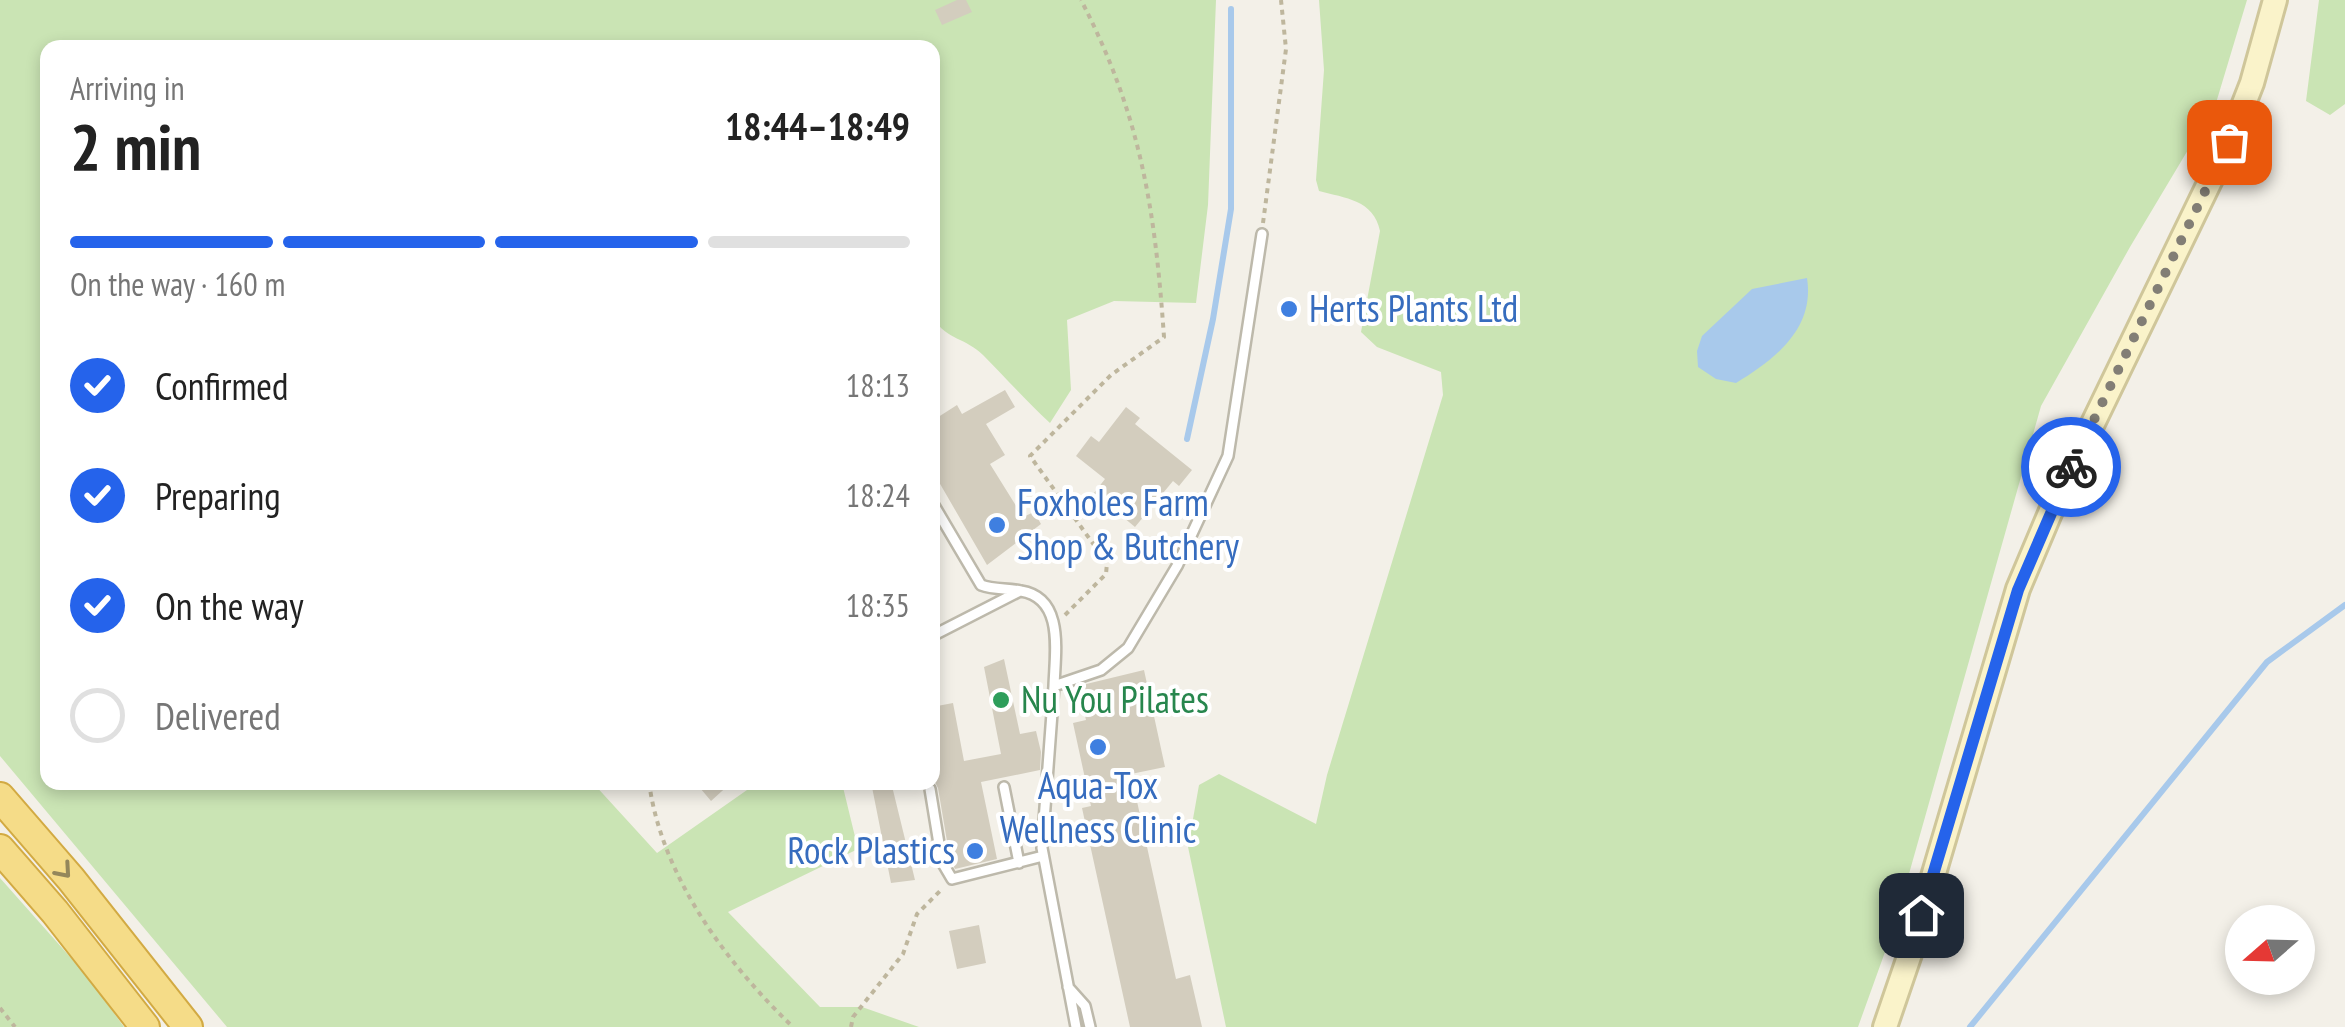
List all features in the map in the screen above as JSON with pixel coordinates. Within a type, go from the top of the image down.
[{"type":"highway","points":[[0,797],[71,879],[188,1027]]},
{"type":"highway","points":[[0,849],[145,1027]]},
{"type":"main road","points":[[1885,1027],[2018,590],[2076,458],[2229,142],[2252,83],[2275,0]]},
{"type":"lane","points":[[1054,686],[1101,670],[1128,648],[1177,566],[1228,456],[1262,234]]},
{"type":"lane","points":[[940,516],[980,585],[1037,595],[1050,610],[1054,625],[1043,856],[1076,1027]]},
{"type":"lane","points":[[940,632],[1021,590]]},
{"type":"lane","points":[[1004,787],[1019,863]]},
{"type":"lane","points":[[930,790],[942,862],[952,878],[1043,856]]},
{"type":"lane","points":[[1065,983],[1085,1006],[1090,1027]]},
{"type":"path","points":[[1054,625],[1106,574],[1107,563],[1030,456],[1111,374],[1164,337],[1158,249],[1148,182],[1124,93],[1082,0]]},
{"type":"path","points":[[1262,234],[1286,49],[1280,0]]},
{"type":"path","points":[[649,790],[653,817],[684,892],[766,1001],[793,1027]]},
{"type":"path","points":[[851,1027],[852,1017],[903,954],[918,914],[952,878]]},
{"type":"path","points":[[0,1008],[14,1027]]},
{"type":"green space","points":[[0,0],[1216,0],[1208,205],[1196,303],[1114,301],[1067,320],[1071,390],[1050,423],[983,355],[940,326],[940,40],[40,40],[40,790],[599,790],[657,853],[747,790],[844,790],[858,849],[728,912],[820,1007],[862,1007],[919,1027],[227,1027],[0,756]]},
{"type":"green space","points":[[1319,0],[2247,0],[2216,103],[2041,406],[1894,927],[1858,1027],[1226,1027],[1188,847],[1199,785],[1219,774],[1316,824],[1327,775],[1443,395],[1441,372],[1377,347],[1361,332],[1380,231],[1365,207],[1319,191],[1316,180],[1324,70]]},
{"type":"green space","points":[[2319,0],[2345,0],[2345,104],[2330,115],[2306,101]]},
{"type":"green space","points":[[0,878],[87,976],[124,1027],[0,1027]]},
{"type":"water","points":[[1807,278],[1805,313],[1789,341],[1765,364],[1736,383],[1716,379],[1698,367],[1697,351],[1702,336],[1752,289]]},
{"type":"building","points":[[966,0],[972,12],[942,25],[935,10]]},
{"type":"building","points":[[1005,390],[1015,407],[986,424],[1005,455],[990,464],[1023,517],[1034,512],[1041,524],[987,565],[940,484],[940,416],[957,405],[962,414]]},
{"type":"building","points":[[1126,407],[1140,418],[1135,424],[1192,470],[1179,486],[1173,481],[1135,527],[1094,493],[1105,479],[1076,456],[1091,436],[1099,442]]},
{"type":"building","points":[[1004,659],[1020,734],[1036,731],[1040,770],[981,782],[997,859],[955,869],[938,790],[940,705],[953,703],[964,761],[1001,754],[984,667]]},
{"type":"building","points":[[1144,670],[1165,767],[1131,774],[1176,979],[1190,975],[1202,1027],[1130,1027],[1082,808],[1091,806],[1073,723],[1086,720],[1078,686]]},
{"type":"building","points":[[702,790],[723,790],[711,801]]},
{"type":"building","points":[[873,790],[893,790],[915,880],[891,883]]},
{"type":"building","points":[[979,925],[986,963],[957,969],[949,931]]},
{"type":"waterway","points":[[1187,439],[1231,209],[1231,9]]},
{"type":"waterway","points":[[1970,1027],[2267,662],[2345,605]]},
{"type":"way so far","points":[[2071,467],[2229,142]]},
{"type":"place","name":"Herts Plants Ltd","points":[[1289,309]]},
{"type":"place","name":"Foxholes Farm Shop & Butchery","points":[[997,525]]},
{"type":"place","name":"Nu You Pilates","points":[[1001,700]]},
{"type":"place","name":"Aqua-Tox Wellness Clinic","points":[[1098,747]]},
{"type":"place","name":"Rock Plastics","points":[[975,851]]},
{"type":"route","points":[[1921,915],[2018,590],[2071,467]]}]
